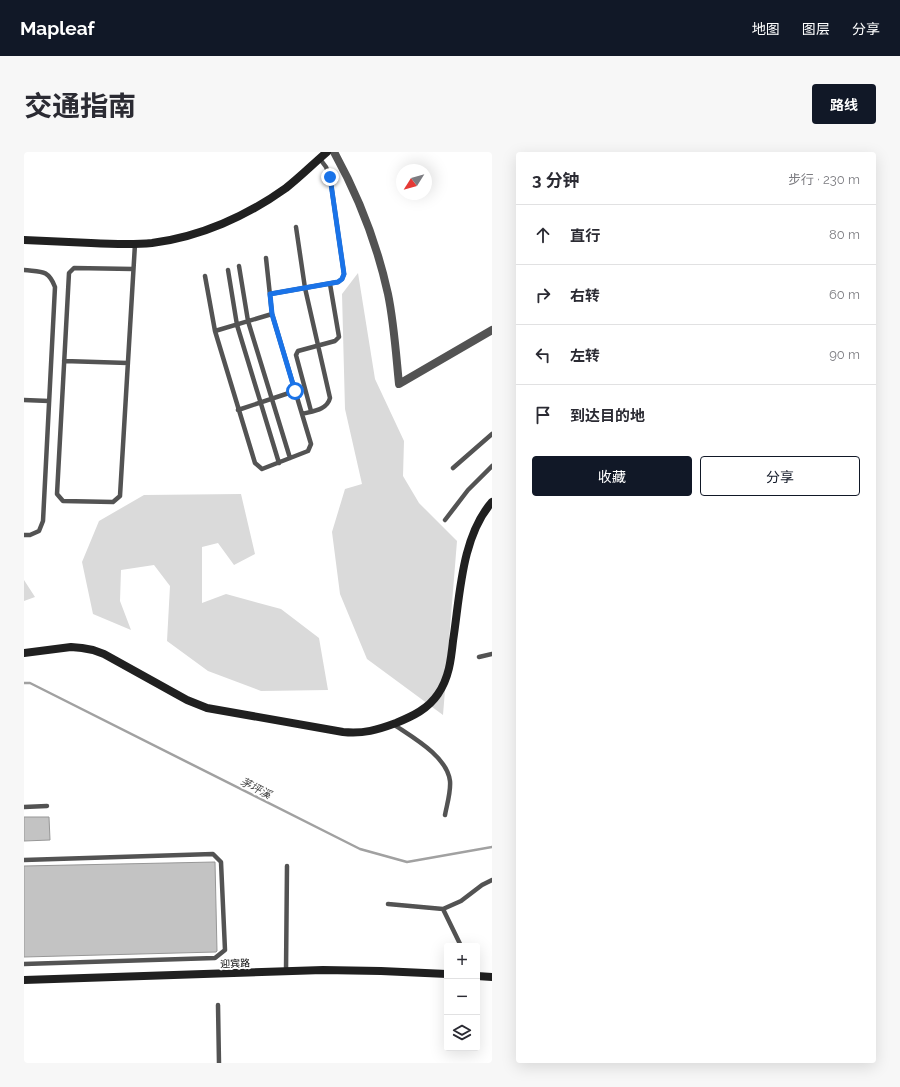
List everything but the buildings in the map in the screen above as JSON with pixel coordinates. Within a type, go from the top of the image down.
[{"type":"main road","points":[[24,240],[135,244],[152,243],[180,238],[236,218],[262,204],[286,188],[327,152]]},
{"type":"main road","points":[[24,653],[71,647],[93,650],[104,654],[187,700],[216,710],[352,733],[377,730],[413,716],[431,702],[442,687],[446,679],[450,662],[464,566],[469,545],[476,525],[492,502]]},
{"type":"main road","name":"迎宾路","points":[[24,980],[351,970],[444,974]]},
{"type":"main road","points":[[480,976],[492,977]]},
{"type":"street","points":[[334,152],[347,175],[360,205],[372,235],[381,265],[388,295],[399,384],[492,330]]},
{"type":"lane","points":[[270,294],[338,282],[342,279],[344,274],[330,177],[326,167],[320,159]]},
{"type":"lane","points":[[296,227],[305,288],[330,398],[328,404],[324,407],[302,414]]},
{"type":"lane","points":[[133,269],[74,268],[69,273],[57,494],[63,501],[113,502],[120,496],[135,244]]},
{"type":"lane","points":[[205,276],[215,332],[254,464],[262,470],[308,451],[311,444],[272,314],[266,258]]},
{"type":"lane","points":[[239,266],[248,321],[290,458]]},
{"type":"lane","points":[[24,270],[42,272],[51,277],[55,287],[43,521],[39,530],[30,535],[24,535]]},
{"type":"lane","points":[[228,270],[236,325],[279,463]]},
{"type":"lane","points":[[312,411],[296,355],[298,351],[335,341],[339,337],[330,284]]},
{"type":"lane","points":[[215,332],[272,314]]},
{"type":"lane","points":[[64,361],[128,363]]},
{"type":"lane","points":[[238,410],[295,391]]},
{"type":"lane","points":[[24,400],[49,401]]},
{"type":"lane","points":[[453,468],[492,434]]},
{"type":"lane","points":[[445,520],[468,490],[492,466]]},
{"type":"lane","points":[[479,657],[492,654]]},
{"type":"lane","points":[[393,724],[432,752],[440,760],[446,770],[450,781],[450,791],[444,815]]},
{"type":"lane","points":[[24,807],[47,806]]},
{"type":"lane","points":[[24,860],[213,854],[222,862],[225,950],[215,958],[24,964]]},
{"type":"lane","points":[[286,972],[287,866]]},
{"type":"lane","points":[[388,904],[442,909],[461,901],[482,885],[492,880]]},
{"type":"lane","points":[[442,909],[459,943]]},
{"type":"lane","points":[[218,1005],[219,1063]]},
{"type":"shaded area","points":[[358,273],[375,379],[404,441],[403,476],[419,503],[457,541],[443,715],[367,659],[340,594],[332,532],[345,489],[362,484],[345,409],[342,294]]},
{"type":"shaded area","points":[[241,494],[255,554],[234,565],[218,543],[202,547],[202,603],[226,594],[281,609],[319,638],[328,690],[261,691],[208,671],[167,641],[170,586],[154,565],[121,570],[120,601],[131,630],[93,614],[82,562],[99,521],[144,495]]},
{"type":"shaded area","points":[[24,580],[35,597],[24,601]]},
{"type":"waterway","name":"茅坪溪","points":[[24,683],[30,683],[360,849],[407,862],[492,847]]},
{"type":"route","points":[[295,391],[272,314],[270,294],[338,282],[342,279],[344,274],[330,177]]}]
